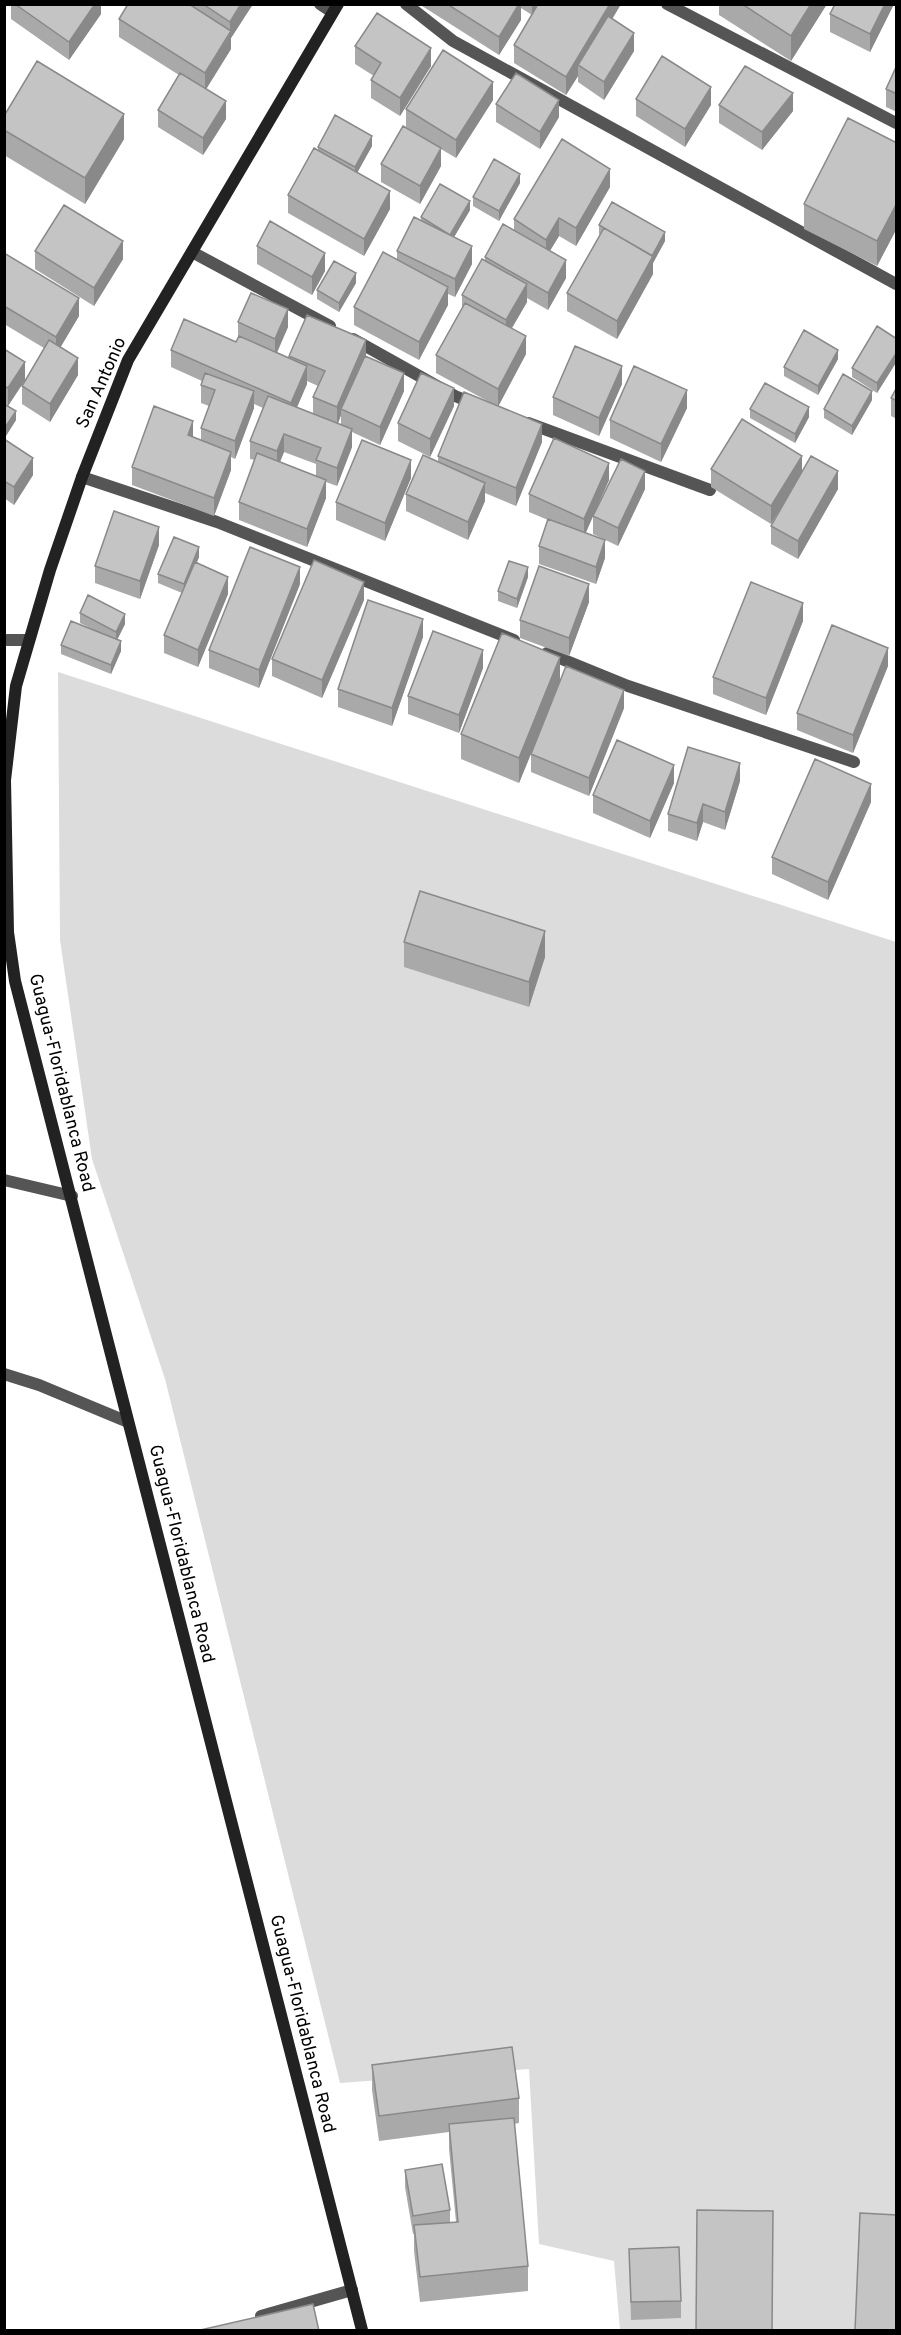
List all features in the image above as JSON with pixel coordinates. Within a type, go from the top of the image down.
[{"type":"main road","name":"San Antonio","points":[[5,780],[16,686],[29,640],[82,477],[129,360],[335,8]]},
{"type":"main road","name":"Guagua-Floridablanca Road","points":[[5,780],[8,932],[15,981],[362,2331]]},
{"type":"street","points":[[320,4],[335,8]]},
{"type":"street","points":[[406,4],[453,41],[897,284]]},
{"type":"street","points":[[667,4],[897,123]]},
{"type":"street","points":[[192,252],[454,396],[488,408]]},
{"type":"street","points":[[521,421],[710,490]]},
{"type":"street","points":[[82,477],[217,522],[628,686],[854,762]]},
{"type":"street","points":[[4,640],[29,640]]},
{"type":"street","points":[[4,1180],[72,1196]]},
{"type":"street","points":[[4,1374],[39,1385],[128,1422]]},
{"type":"street","points":[[253,2319],[352,2290]]},
{"type":"shaded area","points":[[58,672],[896,942],[896,2330],[620,2330],[614,2261],[539,2244],[529,2069],[340,2083],[165,1379],[92,1159],[60,940]]},
{"type":"building","points":[[15,4],[95,4],[69,42]]},
{"type":"building","points":[[128,4],[189,4],[231,31],[205,73],[119,19]]},
{"type":"building","points":[[203,4],[241,4],[230,22]]},
{"type":"building","points":[[447,4],[519,4],[499,37]]},
{"type":"building","points":[[538,4],[610,4],[566,77],[514,45]]},
{"type":"building","points":[[742,4],[811,4],[791,36]]},
{"type":"building","points":[[835,4],[885,4],[870,34],[830,14]]},
{"type":"building","points":[[377,13],[431,48],[400,98],[371,80],[381,63],[355,46]]},
{"type":"building","points":[[608,16],[634,33],[604,82],[578,65]]},
{"type":"building","points":[[443,50],[493,82],[456,140],[406,109]]},
{"type":"building","points":[[662,56],[711,87],[685,129],[636,99]]},
{"type":"building","points":[[37,61],[124,114],[85,178],[4,130],[4,116]]},
{"type":"building","points":[[897,65],[897,94],[886,89]]},
{"type":"building","points":[[745,66],[793,93],[762,132],[719,105]]},
{"type":"building","points":[[180,73],[226,101],[203,138],[158,110]]},
{"type":"building","points":[[516,73],[559,100],[540,132],[496,104]]},
{"type":"building","points":[[335,115],[372,136],[355,167],[318,147]]},
{"type":"building","points":[[848,118],[897,143],[897,203],[877,241],[804,204]]},
{"type":"building","points":[[403,126],[441,148],[420,186],[381,164]]},
{"type":"building","points":[[562,139],[610,169],[576,228],[559,218],[546,240],[514,219]]},
{"type":"building","points":[[314,148],[390,191],[364,239],[288,195]]},
{"type":"building","points":[[494,159],[520,174],[499,211],[473,197]]},
{"type":"building","points":[[440,184],[470,201],[450,235],[421,217]]},
{"type":"building","points":[[612,202],[665,232],[652,256],[599,225]]},
{"type":"building","points":[[64,205],[123,241],[94,288],[35,251]]},
{"type":"building","points":[[414,217],[472,246],[455,279],[397,251]]},
{"type":"building","points":[[270,221],[325,253],[312,277],[257,246]]},
{"type":"building","points":[[503,224],[566,260],[548,293],[485,257]]},
{"type":"building","points":[[604,228],[653,256],[617,321],[567,293]]},
{"type":"building","points":[[383,252],[448,287],[419,342],[354,307]]},
{"type":"building","points":[[4,253],[79,298],[56,337],[4,306]]},
{"type":"building","points":[[482,259],[527,284],[506,320],[462,295]]},
{"type":"building","points":[[334,261],[356,273],[339,303],[317,290]]},
{"type":"building","points":[[251,293],[288,309],[275,339],[238,322]]},
{"type":"building","points":[[465,303],[526,336],[498,389],[436,355]]},
{"type":"building","points":[[307,315],[366,340],[337,407],[313,397],[325,371],[289,356]]},
{"type":"building","points":[[184,319],[236,342],[239,336],[307,366],[291,403],[171,350]]},
{"type":"building","points":[[877,326],[897,339],[897,352],[877,383],[852,368]]},
{"type":"building","points":[[804,330],[838,350],[818,386],[784,367]]},
{"type":"building","points":[[49,340],[78,358],[50,404],[22,386]]},
{"type":"building","points":[[575,346],[622,366],[599,418],[553,397]]},
{"type":"building","points":[[4,349],[25,362],[8,388],[4,386]]},
{"type":"building","points":[[365,356],[404,373],[380,427],[341,409]]},
{"type":"building","points":[[634,366],[687,390],[661,444],[610,420]]},
{"type":"building","points":[[205,373],[254,391],[235,441],[201,428],[215,390],[201,385]]},
{"type":"building","points":[[421,373],[454,388],[430,439],[398,423]]},
{"type":"building","points":[[843,374],[872,391],[852,426],[824,409]]},
{"type":"building","points":[[765,383],[809,407],[795,434],[750,409]]},
{"type":"building","points":[[897,387],[897,401],[891,398]]},
{"type":"building","points":[[464,392],[542,424],[516,488],[438,456]]},
{"type":"building","points":[[268,396],[352,429],[337,468],[316,460],[321,448],[284,434],[277,451],[250,441]]},
{"type":"building","points":[[4,404],[16,411],[4,429]]},
{"type":"building","points":[[154,406],[193,421],[188,435],[231,452],[214,498],[132,467]]},
{"type":"building","points":[[742,419],[802,456],[771,506],[711,469]]},
{"type":"building","points":[[554,438],[609,463],[584,519],[529,494]]},
{"type":"building","points":[[4,439],[33,458],[14,487],[4,481]]},
{"type":"building","points":[[362,440],[411,460],[385,523],[336,502]]},
{"type":"building","points":[[257,453],[326,480],[307,529],[239,502]]},
{"type":"building","points":[[423,455],[485,483],[468,522],[406,494]]},
{"type":"building","points":[[811,456],[838,471],[798,541],[771,526]]},
{"type":"building","points":[[621,459],[645,471],[618,528],[593,516]]},
{"type":"building","points":[[114,511],[159,527],[140,581],[95,566]]},
{"type":"building","points":[[548,519],[605,540],[596,567],[539,546]]},
{"type":"building","points":[[174,537],[199,547],[184,584],[158,574]]},
{"type":"building","points":[[250,547],[300,567],[259,670],[209,650]]},
{"type":"building","points":[[314,560],[364,582],[322,680],[272,659]]},
{"type":"building","points":[[509,561],[528,567],[517,599],[498,591]]},
{"type":"building","points":[[195,562],[228,577],[198,650],[164,635]]},
{"type":"building","points":[[539,566],[589,584],[569,638],[520,620]]},
{"type":"building","points":[[751,582],[803,603],[766,698],[713,677]]},
{"type":"building","points":[[88,595],[125,614],[116,632],[80,613]]},
{"type":"building","points":[[368,600],[423,619],[392,708],[338,689]]},
{"type":"building","points":[[71,621],[121,641],[111,665],[61,645]]},
{"type":"building","points":[[832,625],[888,648],[853,735],[797,713]]},
{"type":"building","points":[[433,631],[483,650],[459,715],[408,696]]},
{"type":"building","points":[[502,633],[560,657],[519,758],[461,734]]},
{"type":"building","points":[[566,666],[624,690],[589,778],[531,754]]},
{"type":"building","points":[[617,740],[674,765],[650,821],[593,795]]},
{"type":"building","points":[[688,747],[740,763],[725,812],[703,804],[697,823],[668,814]]},
{"type":"building","points":[[815,759],[871,784],[828,882],[772,857]]},
{"type":"building","points":[[420,891],[545,931],[529,982],[404,942]]},
{"type":"building","points":[[512,2047],[519,2098],[379,2116],[372,2065]]},
{"type":"building","points":[[514,2118],[528,2266],[420,2277],[414,2225],[458,2222],[449,2124]]},
{"type":"building","points":[[442,2164],[450,2210],[413,2216],[405,2170]]},
{"type":"building","points":[[697,2210],[773,2211],[772,2331],[696,2331]]},
{"type":"building","points":[[860,2213],[897,2215],[897,2331],[855,2331]]},
{"type":"building","points":[[679,2247],[681,2301],[631,2302],[629,2249]]},
{"type":"building","points":[[313,2304],[319,2331],[196,2331]]}]
